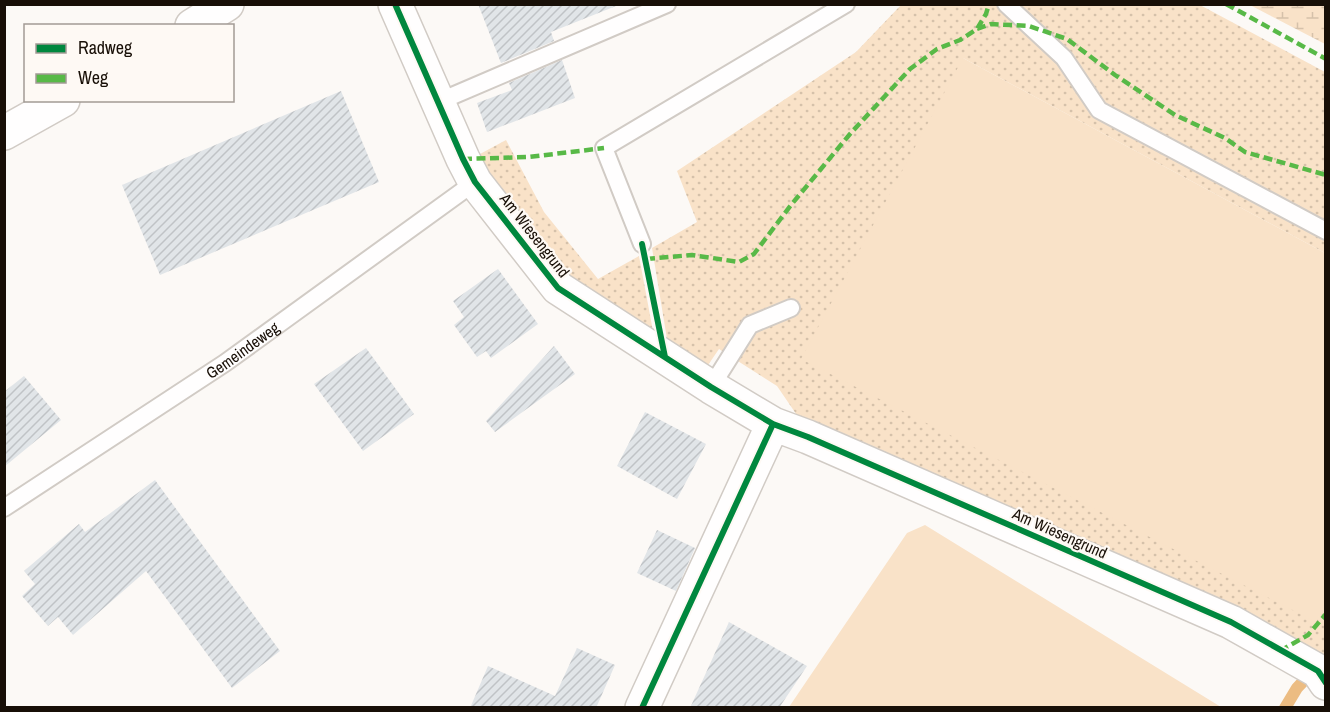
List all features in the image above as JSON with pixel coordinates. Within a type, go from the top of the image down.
[{"type":"street","points":[[195,24],[227,4]]},
{"type":"street","name":"Am Wiesengrund","points":[[395,4],[475,182],[558,288],[711,387],[773,423],[1232,622],[1318,671],[1326,683]]},
{"type":"street","points":[[4,133],[59,102]]},
{"type":"street","points":[[642,708],[773,423]]},
{"type":"lane","points":[[438,102],[667,4]]},
{"type":"lane","points":[[642,244],[604,148],[846,4]]},
{"type":"lane","points":[[1006,4],[1064,58],[1099,110],[1326,231]]},
{"type":"lane","name":"Gemeindeweg","points":[[4,508],[225,363],[475,182]]},
{"type":"lane","points":[[711,387],[750,325],[791,308]]},
{"type":"green space","points":[[901,5],[1200,5],[1325,72],[1325,253],[963,58],[1316,621],[1325,604],[1325,654],[1314,655],[805,427],[777,386],[719,349],[706,368],[668,345],[652,248],[697,222],[677,171],[856,52]]},
{"type":"green space","points":[[1250,5],[1325,5],[1325,44]]},
{"type":"green space","points":[[963,58],[1325,253],[1326,604],[1316,622],[801,359]]},
{"type":"green space","points":[[506,140],[544,212],[598,279],[639,256],[655,342],[584,293],[541,250],[498,191],[480,154]]},
{"type":"green space","points":[[925,525],[1221,707],[789,707],[907,533]]},
{"type":"building","points":[[478,4],[616,4],[616,6],[551,32],[554,41],[501,63]]},
{"type":"building","points":[[562,60],[575,98],[487,132],[477,103],[512,90],[509,83]]},
{"type":"building","points":[[341,91],[379,182],[160,275],[122,185]]},
{"type":"building","points":[[498,269],[538,324],[491,358],[486,351],[477,357],[454,325],[464,317],[453,301]]},
{"type":"building","points":[[554,346],[575,374],[495,432],[486,421]]},
{"type":"building","points":[[366,348],[414,414],[363,451],[314,384]]},
{"type":"building","points":[[24,376],[61,420],[4,467],[4,392]]},
{"type":"building","points":[[645,412],[706,444],[677,499],[617,466]]},
{"type":"building","points":[[155,480],[280,651],[232,688],[146,571],[73,635],[58,617],[48,626],[22,596],[35,584],[24,571],[79,524],[85,532]]},
{"type":"building","points":[[657,530],[695,548],[676,591],[637,573]]},
{"type":"building","points":[[729,622],[807,666],[779,708],[690,708]]},
{"type":"building","points":[[577,648],[615,665],[596,708],[470,708],[488,666],[555,696]]},
{"type":"waterway","points":[[1285,708],[1297,688],[1313,671]]},
{"type":"marked path","points":[[646,259],[692,255],[739,262],[754,254],[850,134],[910,69],[937,49],[960,40],[977,29],[989,4]]},
{"type":"marked path","points":[[1226,4],[1326,59]]},
{"type":"marked path","points":[[977,29],[991,24],[1029,26],[1067,39],[1115,75],[1175,115],[1225,138],[1245,152],[1326,175]]},
{"type":"marked path","points":[[463,159],[529,157],[604,148]]},
{"type":"marked path","points":[[1280,651],[1308,635],[1326,614]]},
{"type":"cycle path","points":[[395,4],[475,182],[558,288],[711,387],[773,424],[808,437],[1231,622],[1318,671],[1326,683]]},
{"type":"cycle path","points":[[642,244],[665,357]]},
{"type":"cycle path","points":[[642,708],[773,424]]}]
